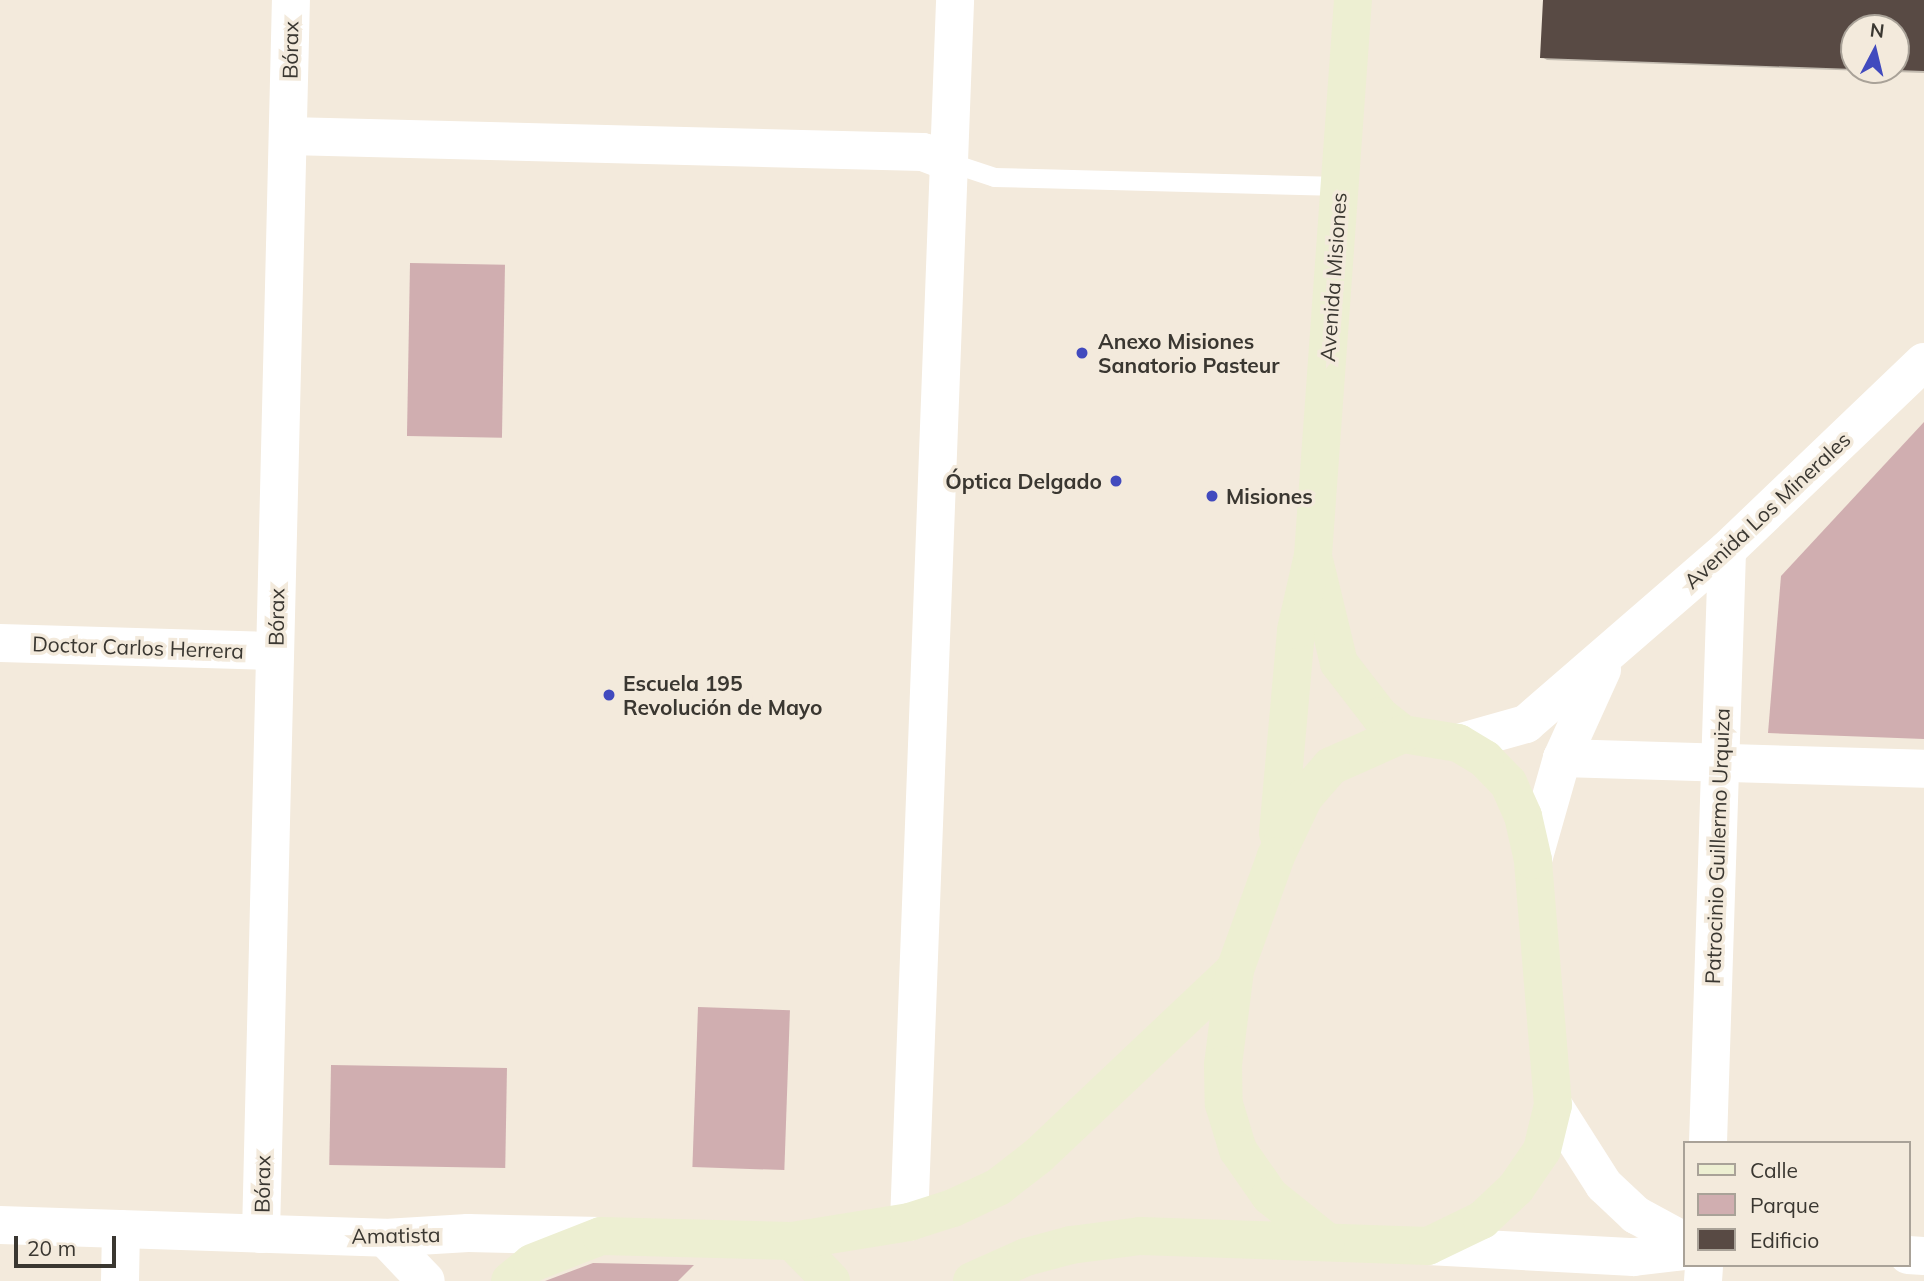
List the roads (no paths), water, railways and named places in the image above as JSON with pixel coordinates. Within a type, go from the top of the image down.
[{"type":"main road","name":"Avenida Misiones","points":[[1276,856],[1296,630],[1313,555],[1353,0]]},
{"type":"main road","name":"Avenida Misiones","points":[[1313,555],[1339,663],[1380,716],[1403,734]]},
{"type":"main road","points":[[972,1281],[1026,1257],[1071,1245],[1140,1236],[1428,1246],[1482,1220],[1516,1188],[1542,1150],[1553,1105],[1532,860],[1523,816],[1508,783],[1486,759],[1458,743],[1403,734],[1331,766],[1304,797],[1276,856],[1234,970],[1223,1065],[1224,1104],[1238,1150],[1270,1196],[1326,1241]]},
{"type":"main road","name":"Amatista","points":[[601,1236],[792,1241],[909,1222],[998,1187],[1038,1156],[1234,970]]},
{"type":"main road","points":[[510,1281],[532,1263],[601,1236]]},
{"type":"main road","points":[[792,1241],[831,1281]]},
{"type":"street","name":"Bórax","points":[[261,1234],[291,0]]},
{"type":"street","points":[[909,1222],[955,0]]},
{"type":"street","points":[[288,136],[923,152],[949,162]]},
{"type":"street","name":"Avenida Los Minerales","points":[[1458,743],[1526,724],[1609,656],[1727,550],[1924,362]]},
{"type":"street","name":"Patrocinio Guillermo Urquiza","points":[[1708,1141],[1727,550]]},
{"type":"street","name":"Doctor Carlos Herrera","points":[[0,643],[275,651]]},
{"type":"street","name":"Avenida Los Minerales","points":[[1532,860],[1562,758],[1609,656]]},
{"type":"street","points":[[1562,758],[1924,769]]},
{"type":"street","points":[[1553,1105],[1604,1185],[1636,1215],[1682,1240]]},
{"type":"street","name":"Amatista","points":[[0,1225],[385,1238],[468,1233],[601,1236]]},
{"type":"street","points":[[120,1281],[121,1229]]},
{"type":"street","points":[[385,1238],[426,1281]]},
{"type":"street","points":[[1428,1246],[1634,1257],[1682,1251]]},
{"type":"lane","points":[[949,162],[994,177],[1340,186]]},
{"type":"place","name":"Anexo Misiones Sanatorio Pasteur","points":[[1082,353]]},
{"type":"place","name":"Óptica Delgado","points":[[1116,481]]},
{"type":"place","name":"Misiones","points":[[1212,496]]},
{"type":"place","name":"Escuela 195 Revolución de Mayo","points":[[609,695]]}]
